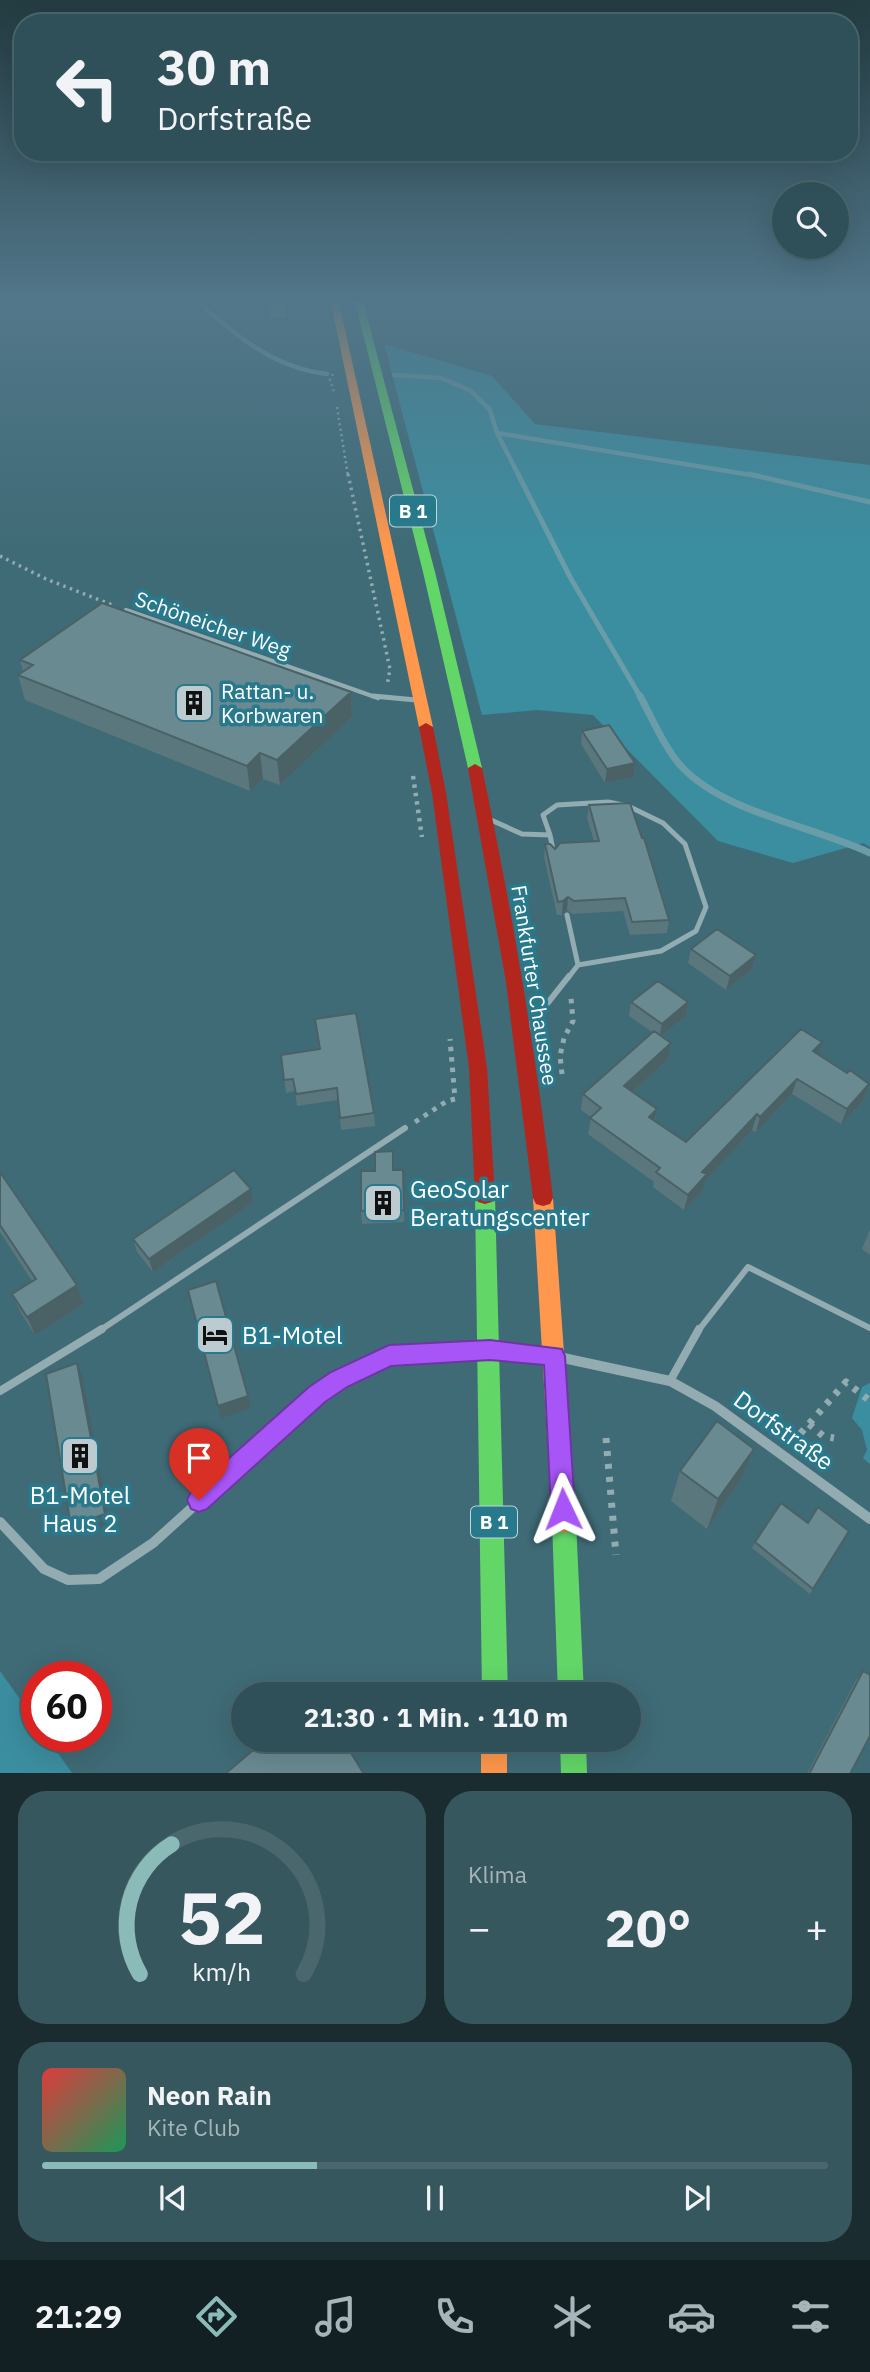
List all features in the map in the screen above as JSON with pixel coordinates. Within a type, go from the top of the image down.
[{"type":"main road","name":"B 1","points":[[352,381],[421,700],[447,837],[478,1068],[488,1248],[495,1682]]},
{"type":"main road","name":"Frankfurter Chaussee","points":[[379,381],[467,724],[487,818],[524,1033],[544,1214],[570,1682]]},
{"type":"main road","points":[[494,1752],[494,1773]]},
{"type":"main road","points":[[573,1752],[574,1773]]},
{"type":"street","name":"Dorfstraße","points":[[490,1350],[554,1356],[670,1381],[715,1406],[870,1519]]},
{"type":"street","points":[[0,1522],[44,1569],[68,1580],[99,1579],[153,1543],[317,1395],[339,1380],[389,1355],[490,1350]]},
{"type":"lane","name":"Schöneicher Weg","points":[[126,610],[378,698],[421,700]]},
{"type":"lane","points":[[524,1033],[578,965],[661,951],[696,931],[706,907],[685,844],[663,823],[628,806],[608,802],[557,805],[543,815],[554,857]]},
{"type":"lane","points":[[487,818],[522,834],[550,835]]},
{"type":"lane","points":[[567,915],[578,965]]},
{"type":"lane","points":[[0,1391],[130,1312],[405,1128]]},
{"type":"lane","points":[[670,1381],[677,1364],[718,1304],[748,1267],[788,1290],[870,1328]]},
{"type":"path","points":[[330,381],[337,403],[338,424],[362,549],[390,669],[388,683],[378,698]]},
{"type":"path","name":"Schöneicher Weg","points":[[0,556],[46,579],[126,610]]},
{"type":"path","points":[[412,769],[424,847]]},
{"type":"path","points":[[562,1074],[562,1047],[573,1021],[566,980]]},
{"type":"path","points":[[405,1128],[447,1101],[455,1099],[449,1029]]},
{"type":"path","points":[[783,1455],[845,1381],[870,1401]]},
{"type":"path","points":[[809,1424],[822,1436],[834,1438]]},
{"type":"path","points":[[606,1438],[616,1555]]},
{"type":"shaded area","points":[[394,381],[496,381],[535,424],[870,465],[870,847],[863,843],[793,863],[718,841],[593,715],[537,710],[482,715]]},
{"type":"shaded area","points":[[870,1383],[870,1464],[863,1458],[867,1450],[862,1430],[852,1418],[862,1387]]},
{"type":"shaded area","points":[[0,1671],[21,1701],[21,1752],[57,1752],[72,1773],[0,1773]]},
{"type":"building","name":"Rattan- u. Korbwaren","points":[[102,603],[351,692],[277,760],[260,753],[247,766],[18,675],[33,665],[20,660]]},
{"type":"building","points":[[609,725],[635,763],[607,769],[582,731]]},
{"type":"building","points":[[630,803],[644,838],[669,920],[632,922],[625,898],[574,901],[568,897],[558,902],[545,844],[550,844],[555,849],[560,843],[599,841],[589,805]]},
{"type":"building","points":[[717,929],[756,955],[730,976],[691,949]]},
{"type":"building","points":[[658,981],[688,1002],[662,1024],[631,1002]]},
{"type":"building","points":[[356,1013],[374,1113],[340,1118],[337,1088],[296,1094],[293,1079],[284,1080],[281,1055],[320,1049],[315,1019]]},
{"type":"building","points":[[801,1029],[822,1042],[813,1051],[847,1073],[850,1070],[869,1084],[847,1109],[797,1079],[760,1117],[757,1114],[702,1172],[707,1174],[688,1195],[656,1172],[660,1168],[590,1118],[601,1108],[583,1094],[654,1031],[671,1043],[624,1086],[657,1109],[649,1117],[686,1142]]},
{"type":"building","points":[[393,1151],[393,1170],[403,1170],[404,1210],[361,1211],[361,1171],[375,1171],[375,1152]]},
{"type":"building","points":[[234,1170],[251,1189],[149,1259],[133,1239]]},
{"type":"building","points":[[0,1172],[77,1285],[27,1317],[12,1294],[36,1279],[0,1225]]},
{"type":"building","points":[[216,1281],[248,1396],[218,1406],[188,1290]]},
{"type":"building","name":"B1-Motel Haus 2","points":[[77,1363],[105,1514],[71,1526],[46,1374]]},
{"type":"building","points":[[717,1421],[754,1449],[718,1499],[680,1471]]},
{"type":"building","points":[[781,1503],[808,1523],[818,1507],[849,1531],[813,1589],[755,1542]]},
{"type":"building","points":[[863,1671],[870,1675],[870,1736],[851,1773],[810,1773]]},
{"type":"building","points":[[251,1752],[350,1752],[363,1773],[226,1773]]},
{"type":"waterway","points":[[447,381],[471,391],[490,410],[497,433]]},
{"type":"waterway","points":[[497,433],[757,476]]},
{"type":"waterway","points":[[497,433],[519,476]]},
{"type":"waterway","points":[[518,474],[570,577],[641,698]]},
{"type":"waterway","points":[[749,474],[870,502]]},
{"type":"waterway","points":[[640,696],[669,750],[681,766],[699,782],[745,807],[870,853]]},
{"type":"traffic: fast","points":[[379,381],[429,572],[475,768]]},
{"type":"traffic: fast","points":[[485,1196],[495,1682]]},
{"type":"traffic: fast","points":[[564,1521],[571,1682]]},
{"type":"traffic: fast","points":[[573,1752],[574,1773]]},
{"type":"traffic: slow","points":[[352,381],[426,727]]},
{"type":"traffic: slow","points":[[543,1198],[564,1521]]},
{"type":"traffic: slow","points":[[494,1752],[494,1773]]},
{"type":"traffic: jam","points":[[426,727],[439,793],[478,1068],[485,1196]]},
{"type":"traffic: jam","points":[[475,768],[515,982],[543,1198]]},
{"type":"place","name":"Rattan- u. Korbwaren","points":[[194,703]]},
{"type":"place","name":"GeoSolar Beratungscenter","points":[[383,1203]]},
{"type":"place","name":"B1-Motel","points":[[215,1335]]},
{"type":"place","name":"B1-Motel Haus 2","points":[[80,1456]]},
{"type":"route","points":[[199,1500],[317,1395],[339,1380],[389,1355],[490,1350],[554,1356],[563,1509]]}]
